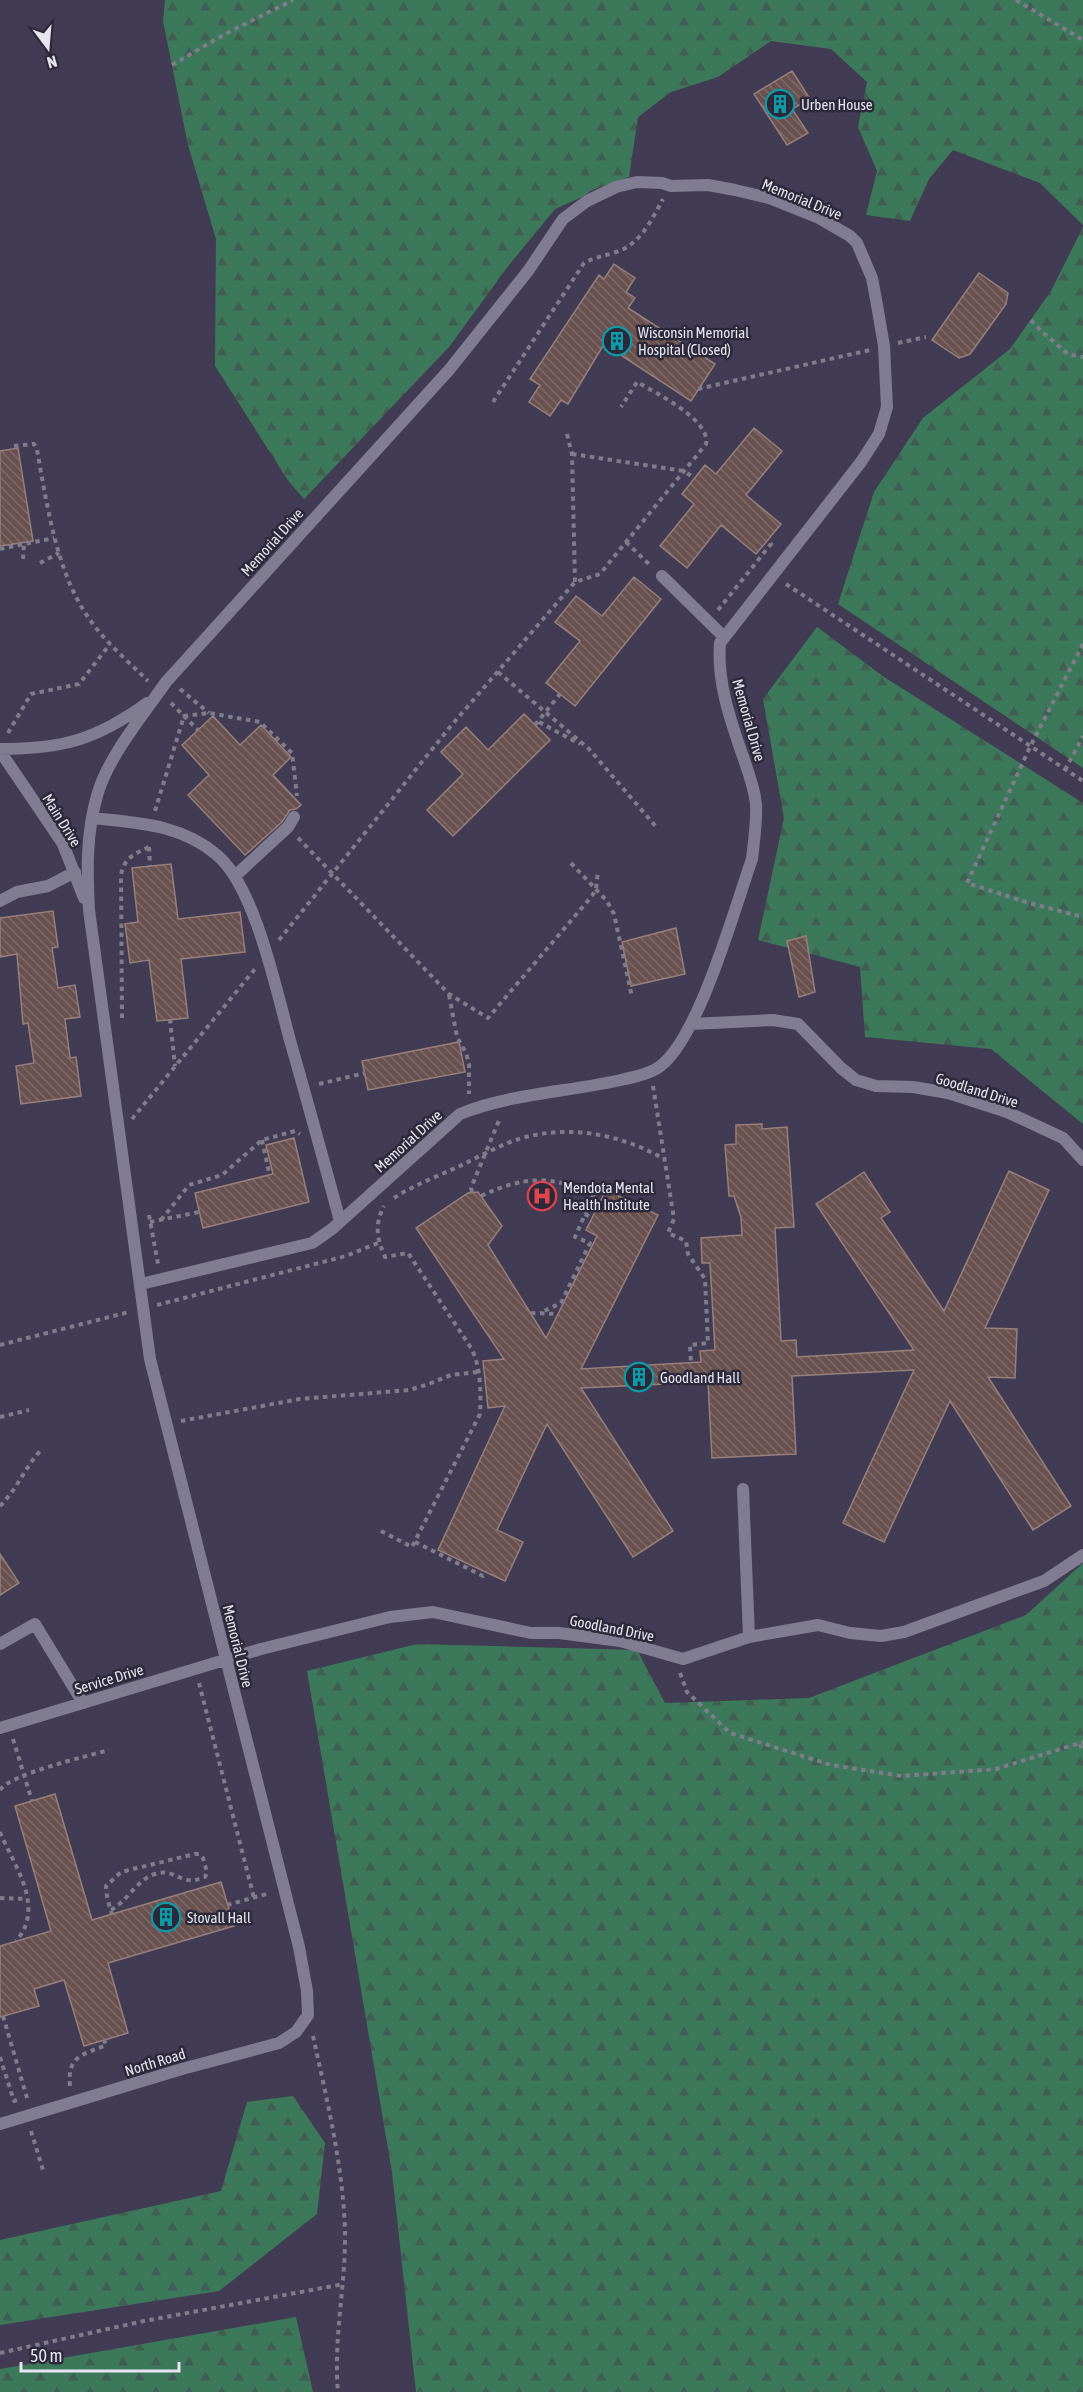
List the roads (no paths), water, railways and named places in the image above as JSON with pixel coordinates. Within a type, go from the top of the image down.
[{"type":"lane","name":"Memorial Drive","points":[[141,1284],[312,1243],[332,1229],[460,1114],[501,1102],[627,1079],[657,1069],[680,1045],[700,1008],[752,859],[755,837],[756,803],[722,685],[719,652],[723,636],[861,462],[879,434],[887,407],[884,346],[872,278],[857,243],[850,236],[819,218],[769,198],[708,185],[671,186],[662,183],[637,183],[616,187],[587,201],[563,219],[521,279],[449,370],[168,679],[127,737],[97,794],[88,837],[89,910],[150,1359],[298,1947],[307,1991],[308,2015]]},
{"type":"lane","points":[[662,576],[723,636]]},
{"type":"lane","points":[[2,746],[39,749],[62,746],[91,736],[120,722],[157,694]]},
{"type":"lane","name":"Main Drive","points":[[2,746],[63,844],[89,910]]},
{"type":"lane","points":[[92,818],[168,827],[194,839],[218,855],[235,876],[246,895],[266,955],[340,1221]]},
{"type":"lane","points":[[235,876],[291,822]]},
{"type":"lane","points":[[0,901],[17,892],[48,886],[75,872]]},
{"type":"lane","name":"Goodland Drive","points":[[691,1024],[773,1020],[798,1024],[856,1080],[876,1086],[913,1087],[948,1093],[1007,1112],[1063,1138],[1083,1160]]},
{"type":"lane","points":[[743,1489],[749,1638]]},
{"type":"lane","name":"Goodland Drive","points":[[227,1659],[390,1617],[433,1612],[531,1633],[559,1633],[620,1641],[683,1659],[749,1638],[818,1625],[850,1633],[881,1636],[904,1632],[1044,1581],[1083,1555]]},
{"type":"lane","points":[[0,1644],[35,1624],[83,1703]]},
{"type":"lane","name":"Service Drive","points":[[4,1727],[227,1659]]},
{"type":"lane","name":"North Road","points":[[0,2124],[279,2043],[296,2032],[308,2015]]},
{"type":"place","name":"Urben House","points":[[780,104]]},
{"type":"place","name":"Wisconsin Memorial Hospital (Closed)","points":[[617,341]]},
{"type":"place","name":"Mendota Mental Health Institute","points":[[542,1196]]},
{"type":"place","name":"Goodland Hall","points":[[639,1377]]},
{"type":"place","name":"Stovall Hall","points":[[166,1917]]}]
